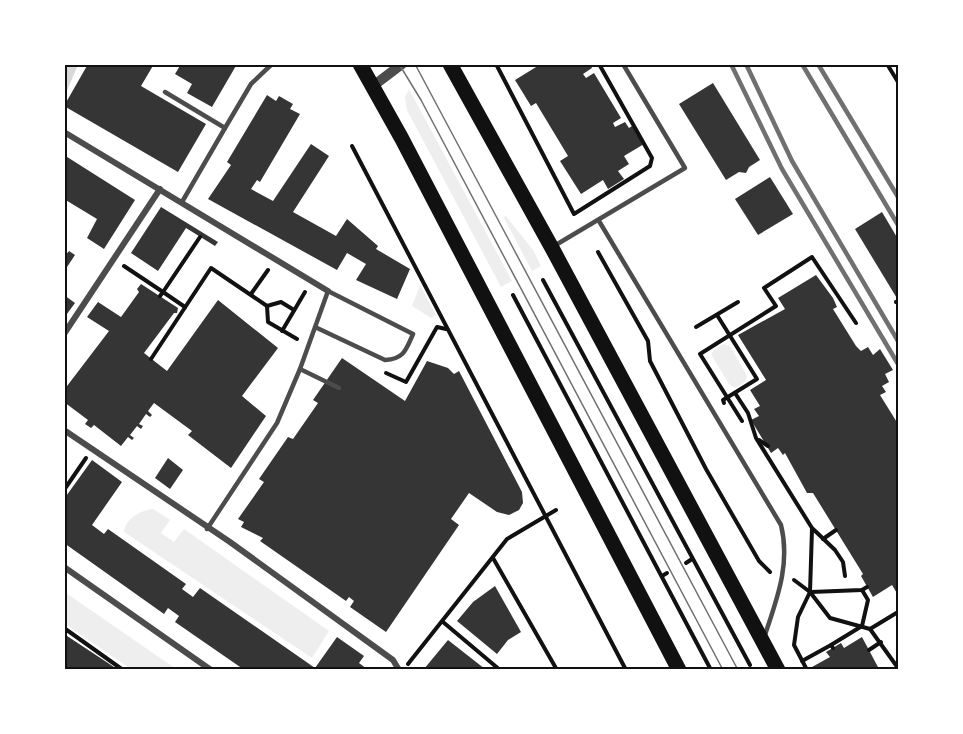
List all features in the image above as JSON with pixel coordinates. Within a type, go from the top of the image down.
[{"type":"main road","points":[[360,64],[672,662],[679,669]]},
{"type":"main road","points":[[450,64],[552,248],[778,669]]},
{"type":"street","points":[[373,86],[402,64]]},
{"type":"street","points":[[64,132],[328,291]]},
{"type":"street","points":[[64,334],[160,189]]},
{"type":"street","points":[[64,430],[207,529],[230,542],[393,660],[399,669]]},
{"type":"street","points":[[66,570],[211,669]]},
{"type":"lane","points":[[182,202],[251,84],[272,64]]},
{"type":"lane","points":[[552,248],[685,168],[622,64]]},
{"type":"lane","points":[[165,92],[225,128]]},
{"type":"lane","points":[[599,221],[782,525],[785,540],[784,576],[763,641]]},
{"type":"lane","points":[[207,529],[277,423],[300,369],[309,345],[315,327],[328,291],[413,334],[405,353],[397,359],[385,360],[315,327]]},
{"type":"lane","points":[[300,369],[339,388]]},
{"type":"path","points":[[496,64],[574,214],[650,166],[652,158],[599,64]]},
{"type":"path","points":[[887,64],[898,82]]},
{"type":"path","points":[[352,146],[626,669]]},
{"type":"path","points":[[161,294],[200,237]]},
{"type":"path","points":[[598,252],[648,341],[650,361],[706,469],[759,561],[770,572]]},
{"type":"path","points":[[742,421],[700,354],[776,306],[764,288],[812,257],[856,323]]},
{"type":"path","points":[[121,263],[161,294],[185,307]]},
{"type":"path","points":[[151,359],[211,268],[267,306],[268,322],[309,345]]},
{"type":"path","points":[[251,294],[268,269]]},
{"type":"path","points":[[543,280],[750,665]]},
{"type":"path","points":[[282,331],[305,291]]},
{"type":"path","points":[[513,295],[711,669]]},
{"type":"path","points":[[267,306],[281,302],[294,310]]},
{"type":"path","points":[[696,327],[738,302]]},
{"type":"path","points":[[717,315],[757,379],[727,397]]},
{"type":"path","points":[[437,327],[447,329]]},
{"type":"path","points":[[735,393],[748,413],[756,438],[812,528],[839,557],[846,576]]},
{"type":"path","points":[[756,426],[756,438]]},
{"type":"path","points":[[756,438],[768,446]]},
{"type":"path","points":[[64,490],[92,449]]},
{"type":"path","points":[[404,669],[507,539],[556,510]]},
{"type":"path","points":[[807,669],[794,645],[798,616],[810,592],[812,528]]},
{"type":"path","points":[[823,539],[836,530]]},
{"type":"path","points":[[493,558],[556,669]]},
{"type":"path","points":[[686,563],[692,559]]},
{"type":"path","points":[[662,576],[667,573]]},
{"type":"path","points":[[793,579],[810,592],[830,618],[870,629],[898,668]]},
{"type":"path","points":[[810,592],[862,590],[867,587]]},
{"type":"path","points":[[802,662],[862,626],[868,600],[862,590]]},
{"type":"path","points":[[870,629],[898,612]]},
{"type":"path","points":[[443,622],[501,669]]},
{"type":"path","points":[[64,628],[123,669]]},
{"type":"path","points":[[869,650],[881,642]]},
{"type":"shaded area","points":[[64,65],[78,65],[65,95]]},
{"type":"shaded area","points":[[409,89],[512,281],[501,287],[407,110],[405,97]]},
{"type":"shaded area","points":[[505,215],[533,250],[541,266],[532,271],[504,218]]},
{"type":"shaded area","points":[[420,285],[436,315],[431,318],[412,306]]},
{"type":"shaded area","points":[[723,344],[730,346],[747,376],[745,382],[735,388],[729,384],[712,356],[712,352]]},
{"type":"shaded area","points":[[153,509],[170,520],[161,533],[174,542],[184,529],[329,631],[312,658],[124,532],[127,523],[134,516]]},
{"type":"shaded area","points":[[65,593],[176,669],[131,669],[65,624]]},
{"type":"building","points":[[88,64],[154,64],[141,86],[206,124],[178,172],[64,106]]},
{"type":"building","points":[[181,64],[237,64],[212,107],[187,93],[192,84],[175,74]]},
{"type":"building","points":[[541,64],[590,64],[592,68],[583,74],[586,78],[594,73],[621,118],[613,123],[615,127],[625,122],[629,128],[632,126],[644,144],[624,156],[629,164],[618,171],[624,179],[608,189],[603,180],[581,194],[560,161],[568,156],[536,103],[531,106],[515,80]]},
{"type":"building","points":[[713,83],[760,160],[749,167],[746,173],[739,172],[726,180],[679,104]]},
{"type":"building","points":[[267,95],[276,101],[279,96],[293,104],[290,109],[300,114],[260,182],[257,180],[251,189],[273,201],[311,144],[329,156],[293,212],[336,236],[347,219],[378,246],[376,249],[410,269],[397,299],[356,280],[366,264],[347,253],[337,270],[208,199],[231,165],[227,162]]},
{"type":"building","points":[[64,155],[135,200],[104,249],[87,238],[97,219],[64,199]]},
{"type":"building","points":[[770,177],[793,214],[758,235],[735,199]]},
{"type":"building","points":[[161,207],[218,242],[215,246],[186,228],[158,271],[131,253]]},
{"type":"building","points":[[882,212],[898,239],[898,300],[855,229]]},
{"type":"building","points":[[69,251],[75,255],[67,267],[64,257]]},
{"type":"building","points":[[816,275],[833,298],[837,307],[833,309],[856,346],[861,351],[868,347],[873,355],[880,349],[893,370],[885,374],[889,382],[882,386],[886,392],[880,395],[898,424],[898,595],[892,585],[873,597],[861,576],[863,574],[813,493],[807,493],[785,453],[783,455],[778,448],[771,453],[751,420],[759,416],[754,409],[760,406],[750,390],[766,380],[738,335],[785,309],[778,298]]},
{"type":"building","points":[[141,284],[178,308],[177,313],[174,313],[144,353],[167,371],[218,300],[278,348],[242,396],[266,416],[231,468],[188,435],[192,431],[154,403],[148,411],[152,415],[150,417],[146,414],[139,424],[143,426],[141,429],[137,426],[130,435],[134,438],[132,440],[128,437],[121,446],[94,425],[91,428],[85,424],[88,420],[64,402],[64,390],[109,331],[87,317],[98,302],[121,317],[139,292],[137,289]]},
{"type":"building","points":[[64,295],[75,303],[64,318]]},
{"type":"building","points":[[342,358],[405,401],[427,361],[448,368],[454,374],[459,371],[522,492],[523,503],[519,510],[509,515],[497,512],[469,493],[451,519],[459,525],[386,632],[350,607],[354,601],[349,597],[346,601],[260,541],[263,538],[241,527],[244,522],[238,519],[264,482],[259,479],[288,437],[293,439],[318,403],[313,400]]},
{"type":"building","points":[[168,458],[183,470],[170,489],[155,478]]},
{"type":"building","points":[[92,460],[122,482],[92,525],[104,534],[108,529],[186,584],[182,589],[193,597],[200,588],[315,668],[337,637],[364,656],[359,663],[367,669],[243,669],[175,622],[179,616],[168,608],[164,614],[64,543],[64,499]]},
{"type":"building","points":[[495,586],[521,632],[508,640],[497,654],[457,621],[473,602]]},
{"type":"building","points":[[64,634],[108,663],[117,669],[64,669]]},
{"type":"building","points":[[862,637],[879,669],[814,669],[812,667],[830,657],[826,652],[841,643],[844,648]]},
{"type":"building","points":[[448,640],[485,669],[424,669]]},
{"type":"tram line","points":[[399,64],[421,100],[723,670]]},
{"type":"tram line","points":[[415,64],[738,670]]},
{"type":"railway","points":[[731,64],[782,169],[898,364]]},
{"type":"railway","points":[[746,64],[792,161],[898,341]]},
{"type":"railway","points":[[802,64],[898,225]]},
{"type":"railway","points":[[818,64],[898,197]]}]
